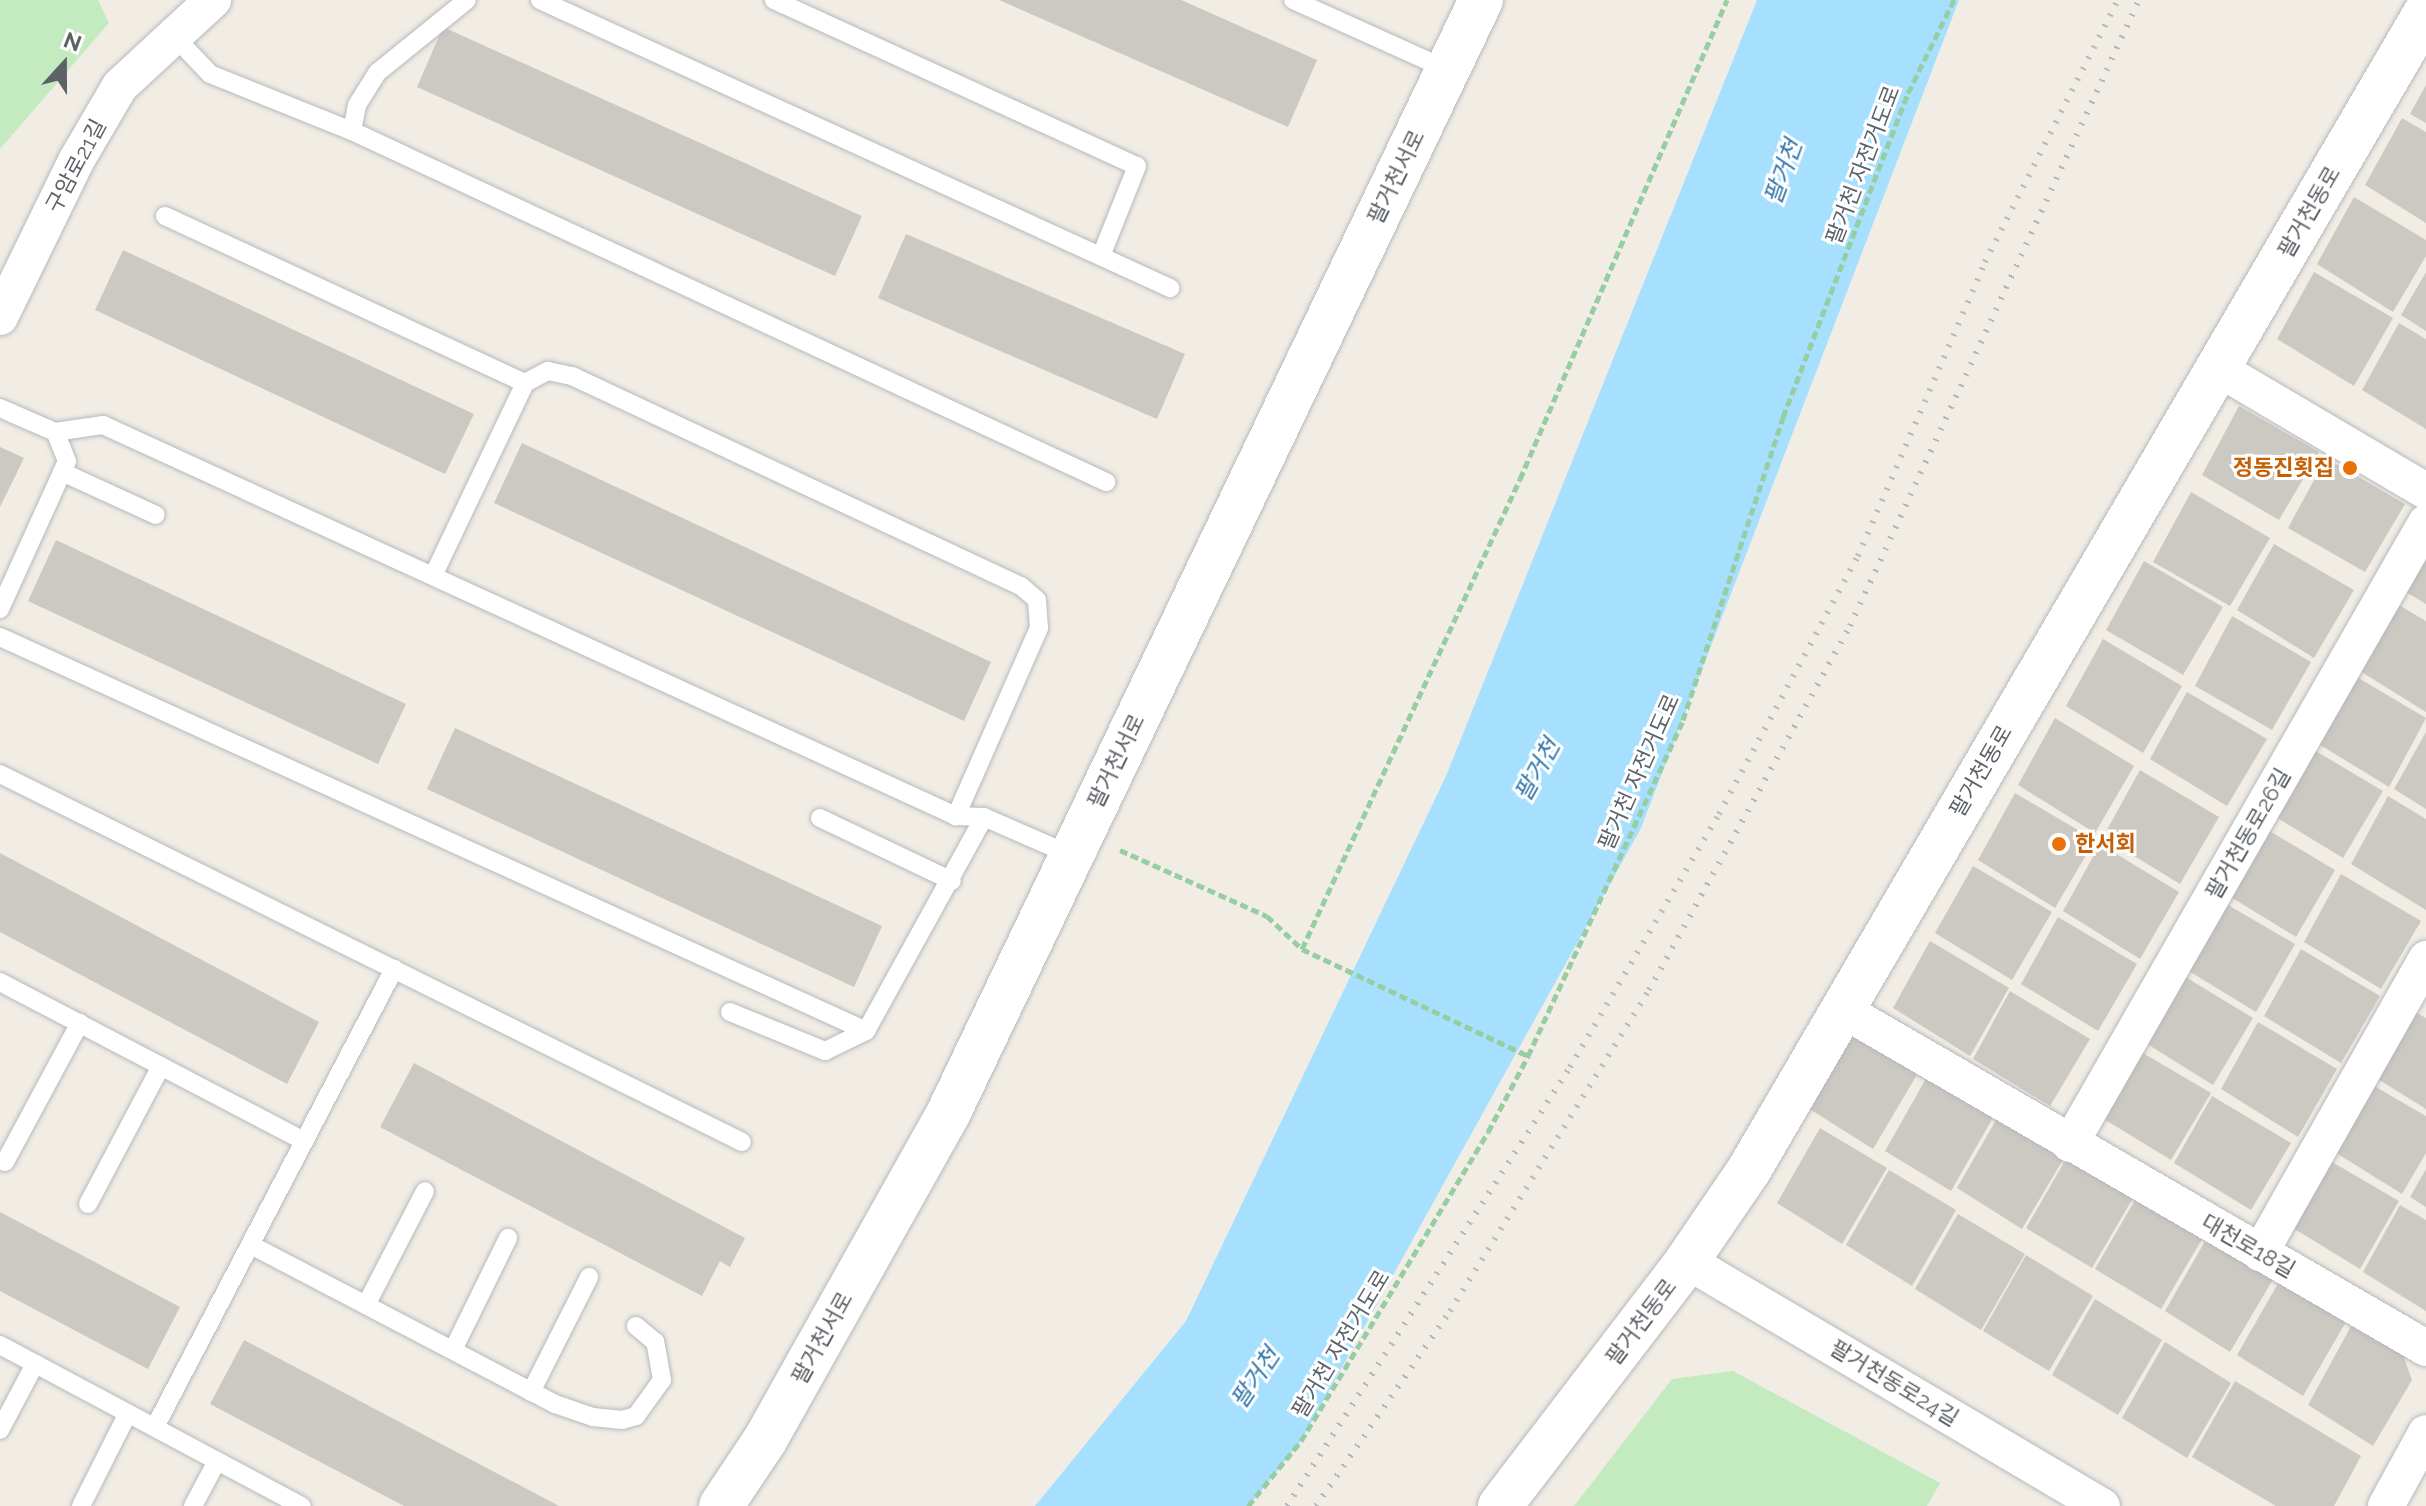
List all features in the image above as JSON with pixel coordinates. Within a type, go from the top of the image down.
[{"type":"main road","name":"팔거천서로","points":[[721,1506],[765,1440],[948,1114],[1481,0]]},
{"type":"main road","name":"팔거천동로","points":[[1500,1506],[1687,1261],[1749,1170],[2426,12]]},
{"type":"street","name":"구암로21길","points":[[0,317],[76,161],[120,86],[213,0]]},
{"type":"street","points":[[2217,368],[2426,491]]},
{"type":"street","name":"팔거천동로26길","points":[[2070,1144],[2426,523]]},
{"type":"street","points":[[2260,1253],[2426,959]]},
{"type":"street","name":"대천로18길","points":[[1841,1009],[2426,1348]]},
{"type":"street","name":"팔거천동로24길","points":[[1687,1261],[2102,1506]]},
{"type":"street","points":[[2386,1506],[2426,1433]]},
{"type":"lane","points":[[352,131],[357,105],[378,72],[467,0]]},
{"type":"lane","points":[[540,0],[1170,288]]},
{"type":"lane","points":[[774,0],[1137,166],[1101,256]]},
{"type":"lane","points":[[1293,0],[1324,7],[1448,70]]},
{"type":"lane","points":[[174,36],[210,74],[352,131],[1106,482]]},
{"type":"lane","points":[[165,216],[525,383]]},
{"type":"lane","points":[[433,576],[525,383],[548,371],[572,376],[1021,586],[1037,600],[1039,628],[956,816]]},
{"type":"lane","points":[[0,408],[55,432],[103,425],[956,816],[984,817],[1076,844]]},
{"type":"lane","points":[[0,609],[67,461],[55,432]]},
{"type":"lane","points":[[62,472],[156,515]]},
{"type":"lane","points":[[0,637],[866,1031]]},
{"type":"lane","points":[[0,774],[742,1142]]},
{"type":"lane","points":[[730,1012],[825,1051],[866,1031],[952,881],[984,817]]},
{"type":"lane","points":[[820,818],[952,881]]},
{"type":"lane","points":[[155,1427],[394,969]]},
{"type":"lane","points":[[0,982],[304,1141]]},
{"type":"lane","points":[[5,1162],[80,1023]]},
{"type":"lane","points":[[88,1204],[161,1066]]},
{"type":"lane","points":[[366,1305],[425,1191]]},
{"type":"lane","points":[[453,1350],[508,1238]]},
{"type":"lane","points":[[251,1245],[531,1392],[593,1417],[622,1420],[636,1416],[662,1380],[662,1360],[655,1342],[636,1326]]},
{"type":"lane","points":[[531,1392],[589,1277]]},
{"type":"lane","points":[[0,1345],[302,1506]]},
{"type":"lane","points":[[0,1430],[35,1364]]},
{"type":"lane","points":[[81,1506],[128,1413]]},
{"type":"lane","points":[[193,1506],[217,1461]]},
{"type":"path","points":[[1302,949],[1520,479],[1727,0]]},
{"type":"path","name":"팔거천 자전거도로","points":[[1248,1506],[1301,1441],[1488,1132],[1528,1056],[1683,720],[1783,417],[1908,93],[1954,0]]},
{"type":"path","points":[[1076,844],[1267,916],[1302,949],[1528,1056]]},
{"type":"green space","points":[[0,0],[98,0],[109,23],[0,149]]},
{"type":"green space","points":[[1733,1371],[1940,1483],[1927,1506],[1574,1506],[1672,1379]]},
{"type":"water","name":"팔거천","points":[[1757,0],[1959,0],[1641,828],[1301,1441],[1249,1506],[1035,1506],[1186,1321],[1446,776]]},
{"type":"building","points":[[999,0],[1181,0],[1317,60],[1288,127]]},
{"type":"building","points":[[443,27],[862,216],[835,276],[417,87]]},
{"type":"building","points":[[2426,85],[2426,123],[2410,114]]},
{"type":"building","points":[[2402,118],[2426,132],[2426,223],[2365,185]]},
{"type":"building","points":[[2354,197],[2426,240],[2426,256],[2393,312],[2317,264]]},
{"type":"building","points":[[906,234],[1185,354],[1157,419],[878,298]]},
{"type":"building","points":[[123,250],[474,414],[445,474],[95,310]]},
{"type":"building","points":[[2314,272],[2393,318],[2354,386],[2277,339]]},
{"type":"building","points":[[2426,272],[2426,331],[2401,315]]},
{"type":"building","points":[[2399,323],[2426,339],[2426,429],[2362,390]]},
{"type":"building","points":[[2239,406],[2319,452],[2279,520],[2202,475]]},
{"type":"building","points":[[522,443],[991,662],[964,721],[494,503]]},
{"type":"building","points":[[0,447],[24,458],[0,507]]},
{"type":"building","points":[[2326,458],[2405,504],[2365,572],[2288,528]]},
{"type":"building","points":[[2191,492],[2270,538],[2230,606],[2153,562]]},
{"type":"building","points":[[56,540],[406,704],[378,764],[28,601]]},
{"type":"building","points":[[2426,543],[2426,604],[2401,589]]},
{"type":"building","points":[[2274,544],[2354,590],[2314,658],[2237,610]]},
{"type":"building","points":[[2144,561],[2223,607],[2183,675],[2106,630]]},
{"type":"building","points":[[2392,601],[2426,621],[2426,712],[2355,668]]},
{"type":"building","points":[[2232,616],[2311,662],[2272,730],[2195,686]]},
{"type":"building","points":[[2103,639],[2182,686],[2143,753],[2066,706]]},
{"type":"building","points":[[2350,673],[2426,718],[2389,787],[2312,740]]},
{"type":"building","points":[[2187,692],[2267,739],[2227,806],[2150,759]]},
{"type":"building","points":[[2055,718],[2134,766],[2095,833],[2018,785]]},
{"type":"building","points":[[455,728],[882,926],[854,987],[427,789]]},
{"type":"building","points":[[2426,732],[2426,809],[2394,789]]},
{"type":"building","points":[[2304,744],[2383,791],[2343,858],[2266,811]]},
{"type":"building","points":[[2140,770],[2219,817],[2180,884],[2103,837]]},
{"type":"building","points":[[2015,793],[2095,840],[2055,908],[1978,860]]},
{"type":"building","points":[[2388,796],[2426,819],[2426,910],[2351,864]]},
{"type":"building","points":[[2256,823],[2335,870],[2296,937],[2219,890]]},
{"type":"building","points":[[2100,844],[2179,892],[2140,959],[2063,911]]},
{"type":"building","points":[[0,853],[319,1022],[287,1084],[0,932]]},
{"type":"building","points":[[1973,866],[2052,912],[2012,980],[1935,933]]},
{"type":"building","points":[[2341,874],[2421,921],[2381,989],[2304,942]]},
{"type":"building","points":[[2216,898],[2295,944],[2256,1012],[2179,965]]},
{"type":"building","points":[[2058,917],[2137,964],[2098,1031],[2021,984]]},
{"type":"building","points":[[1930,941],[2009,988],[1970,1056],[1893,1008]]},
{"type":"building","points":[[2301,949],[2380,996],[2341,1063],[2264,1016]]},
{"type":"building","points":[[2174,970],[2253,1018],[2213,1085],[2136,1037]]},
{"type":"building","points":[[2010,991],[2090,1039],[2050,1106],[1973,1059]]},
{"type":"building","points":[[2405,1006],[2426,1018],[2426,1109],[2368,1073]]},
{"type":"building","points":[[2258,1022],[2337,1069],[2298,1137],[2221,1089]]},
{"type":"building","points":[[1851,1033],[1918,1073],[1873,1149],[1808,1108]]},
{"type":"building","points":[[2131,1046],[2211,1093],[2171,1160],[2094,1113]]},
{"type":"building","points":[[414,1063],[745,1238],[730,1267],[720,1261],[702,1296],[380,1127]]},
{"type":"building","points":[[1928,1075],[1994,1116],[1951,1191],[1885,1151]]},
{"type":"building","points":[[2362,1079],[2426,1116],[2426,1153],[2402,1194],[2325,1146]]},
{"type":"building","points":[[2212,1096],[2291,1143],[2251,1210],[2174,1163]]},
{"type":"building","points":[[2000,1113],[2067,1153],[2022,1229],[1957,1188]]},
{"type":"building","points":[[1820,1128],[1887,1168],[1842,1244],[1777,1203]]},
{"type":"building","points":[[2070,1152],[2136,1193],[2092,1268],[2026,1228]]},
{"type":"building","points":[[2320,1155],[2399,1201],[2360,1269],[2283,1222]]},
{"type":"building","points":[[2426,1169],[2426,1207],[2410,1197]]},
{"type":"building","points":[[1889,1170],[1956,1210],[1912,1286],[1846,1245]]},
{"type":"building","points":[[2139,1193],[2205,1234],[2161,1309],[2095,1269]]},
{"type":"building","points":[[2400,1205],[2426,1220],[2426,1311],[2363,1272]]},
{"type":"building","points":[[0,1212],[180,1307],[148,1369],[0,1291]]},
{"type":"building","points":[[1958,1214],[2025,1254],[1981,1330],[1915,1289]]},
{"type":"building","points":[[2208,1236],[2275,1276],[2230,1352],[2165,1311]]},
{"type":"building","points":[[2026,1255],[2093,1296],[2049,1371],[1983,1331]]},
{"type":"building","points":[[2280,1280],[2347,1320],[2303,1396],[2237,1355]]},
{"type":"building","points":[[2095,1299],[2162,1340],[2118,1415],[2052,1375]]},
{"type":"building","points":[[2356,1317],[2399,1344],[2412,1380],[2373,1446],[2308,1405]]},
{"type":"building","points":[[244,1340],[559,1506],[404,1506],[210,1404]]},
{"type":"building","points":[[2165,1342],[2231,1383],[2187,1458],[2122,1418]]},
{"type":"building","points":[[2235,1381],[2361,1456],[2334,1506],[2276,1506],[2192,1457]]},
{"type":"railway","points":[[1287,1506],[1570,1067],[1719,814],[1858,556],[1985,262],[2118,0]]},
{"type":"railway","points":[[1316,1506],[1450,1311],[1649,990],[1850,626],[2139,0]]},
{"type":"place","name":"정동진횟집","points":[[2350,468]]},
{"type":"place","name":"한서회","points":[[2059,844]]}]
